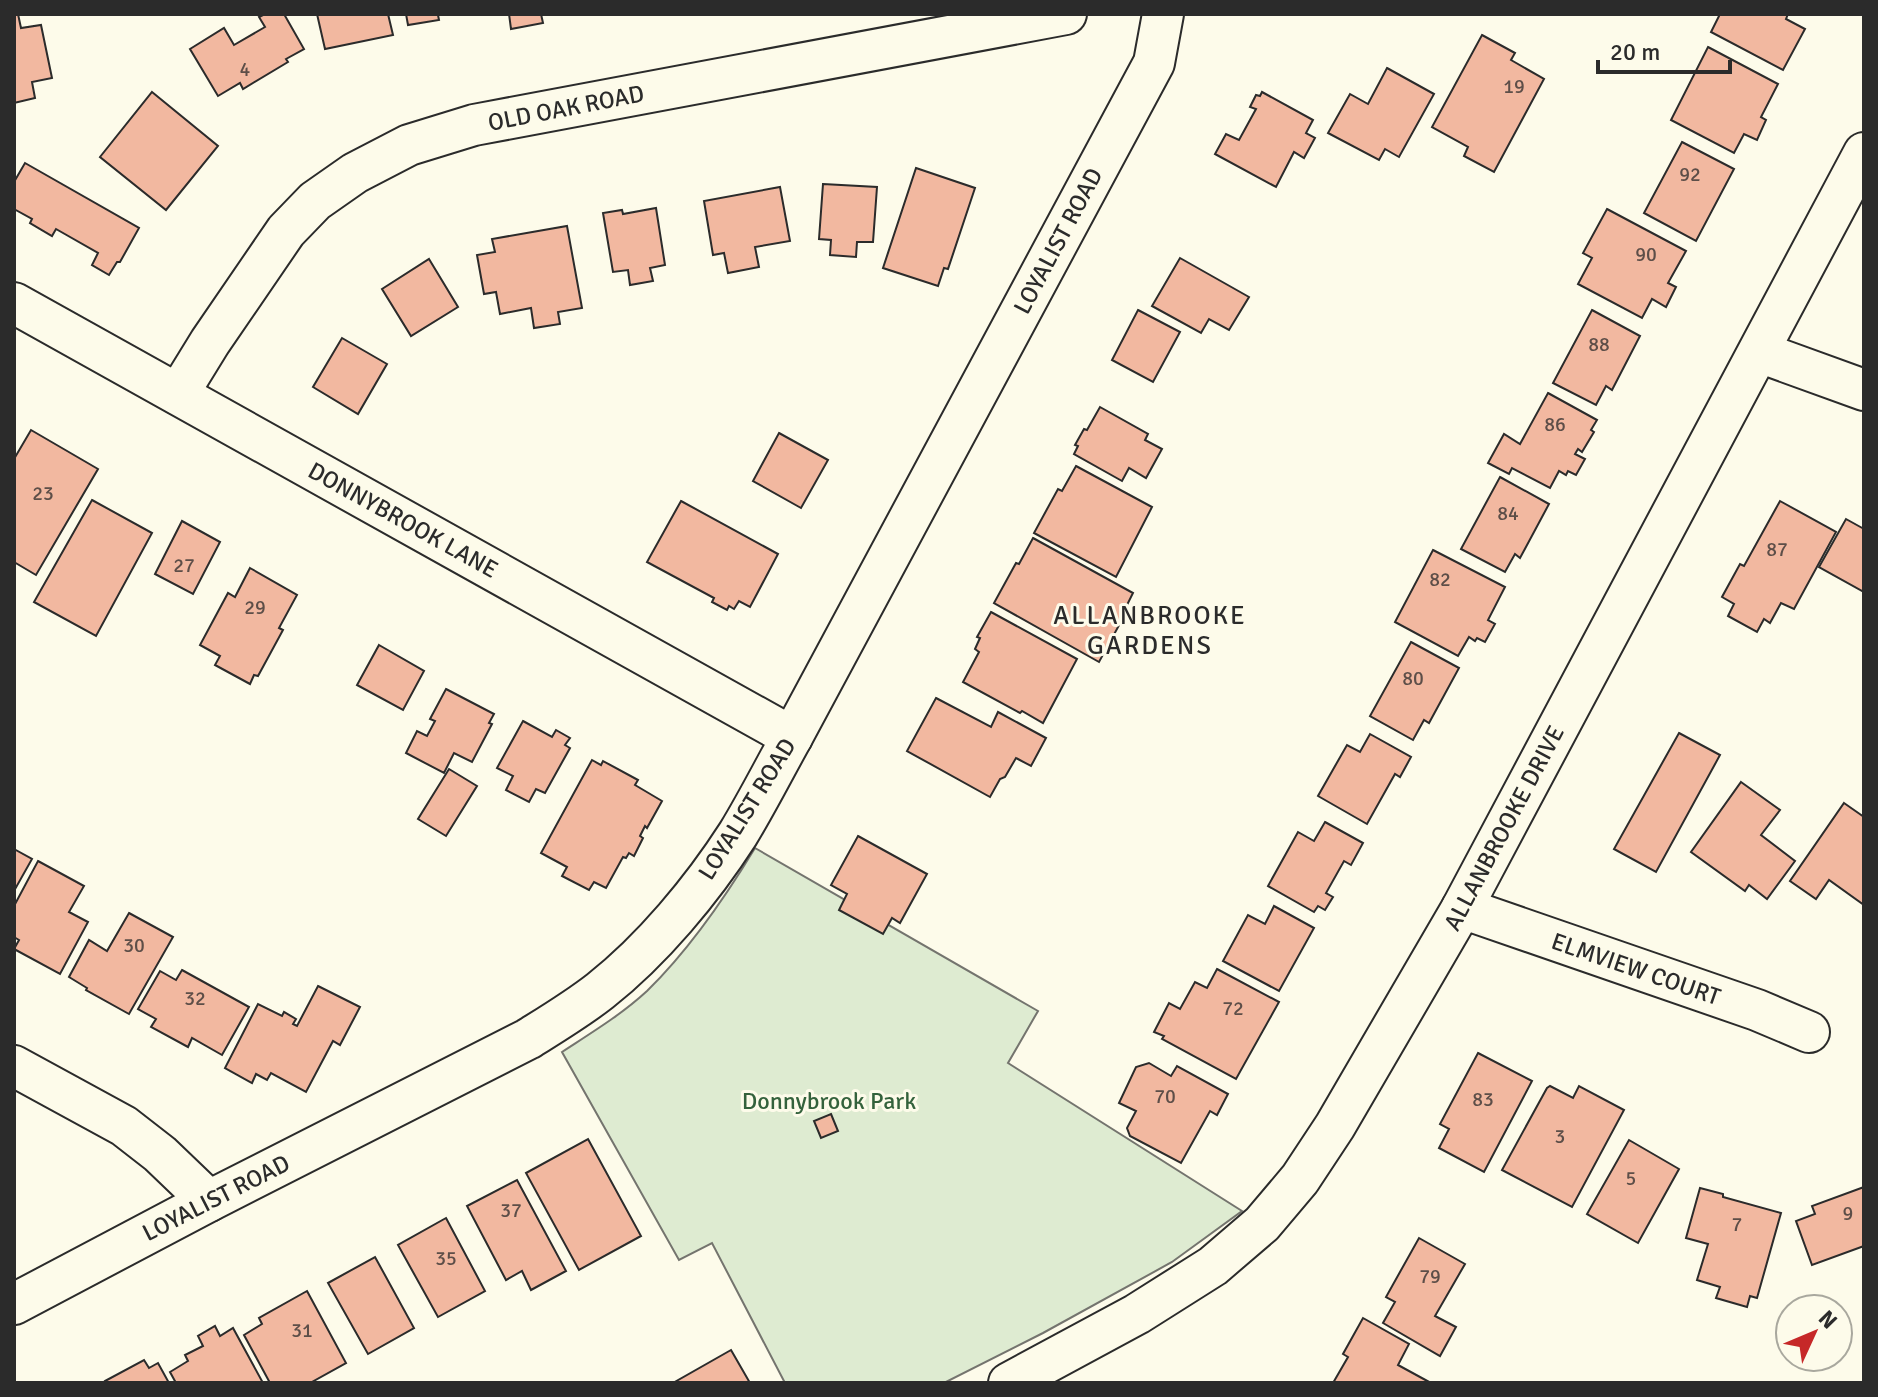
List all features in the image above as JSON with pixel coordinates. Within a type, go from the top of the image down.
[{"type":"street","name":"OLD OAK ROAD","points":[[178,394],[286,231],[315,201],[355,173],[409,145],[474,125],[1066,14]]},
{"type":"street","name":"LOYALIST ROAD","points":[[14,1304],[528,1039],[600,991],[653,942],[739,832],[792,737],[1154,63],[1163,14]]},
{"type":"street","name":"ALLANBROOKE DRIVE","points":[[1009,1383],[1150,1306],[1213,1266],[1262,1224],[1300,1179],[1335,1126],[1462,908],[1864,153]]},
{"type":"street","name":"DONNYBROOK LANE","points":[[14,303],[792,737]]},
{"type":"street","points":[[1759,352],[1864,390]]},
{"type":"street","name":"ELMVIEW COURT","points":[[1462,908],[1757,1010],[1809,1032]]},
{"type":"street","points":[[14,1066],[124,1126],[160,1154],[209,1201]]},
{"type":"green space","name":"Donnybrook Park","points":[[755,848],[1038,1011],[1008,1063],[1242,1211],[1172,1262],[944,1383],[785,1383],[712,1243],[679,1260],[562,1052],[627,1008],[662,976],[705,923]]},
{"type":"building","points":[[14,14],[18,14],[21,28],[41,25],[52,78],[32,82],[35,98],[14,103]]},
{"type":"building","points":[[284,14],[304,49],[243,89],[240,83],[218,96],[190,49],[224,28],[234,45],[265,27],[259,17]]},
{"type":"building","points":[[317,14],[388,14],[393,35],[325,49]]},
{"type":"building","points":[[406,14],[444,14],[438,15],[439,20],[408,25]]},
{"type":"building","points":[[509,14],[541,14],[543,23],[511,29]]},
{"type":"building","points":[[1720,14],[1788,14],[1786,19],[1805,29],[1783,70],[1711,32]]},
{"type":"building","points":[[1482,35],[1515,53],[1511,60],[1544,79],[1494,172],[1464,156],[1468,147],[1432,127]]},
{"type":"building","points":[[1708,47],[1778,84],[1761,117],[1766,120],[1757,140],[1744,134],[1734,153],[1671,120]]},
{"type":"building","points":[[1387,68],[1434,94],[1399,157],[1385,149],[1379,160],[1328,133],[1350,94],[1368,104]]},
{"type":"building","points":[[152,92],[218,146],[166,210],[100,157]]},
{"type":"building","points":[[1262,92],[1313,120],[1306,133],[1315,138],[1304,158],[1294,152],[1276,187],[1215,154],[1226,134],[1239,140],[1256,109],[1250,107],[1256,95],[1260,96]]},
{"type":"building","points":[[1682,142],[1734,169],[1696,241],[1644,213]]},
{"type":"building","points":[[25,163],[139,228],[109,275],[92,265],[98,253],[56,229],[52,236],[14,209],[14,182]]},
{"type":"building","points":[[916,168],[975,188],[948,269],[944,268],[938,286],[883,268]]},
{"type":"building","points":[[823,184],[877,187],[873,242],[857,242],[856,257],[830,255],[831,240],[819,239]]},
{"type":"building","points":[[780,187],[790,241],[755,247],[759,267],[728,273],[724,253],[713,255],[704,201]]},
{"type":"building","points":[[656,208],[665,265],[650,268],[653,281],[630,285],[628,270],[613,272],[603,213],[622,210],[623,214]]},
{"type":"building","points":[[1607,209],[1686,251],[1668,283],[1676,287],[1666,307],[1652,299],[1642,318],[1578,284],[1592,258],[1583,253]]},
{"type":"building","points":[[567,226],[582,308],[558,312],[560,324],[534,328],[531,308],[500,314],[496,292],[484,294],[477,255],[495,252],[492,239]]},
{"type":"building","points":[[1180,258],[1249,297],[1229,330],[1209,319],[1201,333],[1152,306]]},
{"type":"building","points":[[429,259],[458,307],[411,336],[382,289]]},
{"type":"building","points":[[1138,310],[1180,332],[1153,382],[1112,360]]},
{"type":"building","points":[[1592,310],[1640,336],[1612,390],[1606,386],[1596,405],[1553,383]]},
{"type":"building","points":[[342,338],[387,364],[358,414],[313,387]]},
{"type":"building","points":[[1548,393],[1597,420],[1582,452],[1578,449],[1575,454],[1585,459],[1576,475],[1559,471],[1550,488],[1512,468],[1509,474],[1488,463],[1504,434],[1520,444]]},
{"type":"building","points":[[1100,407],[1148,434],[1145,440],[1162,449],[1146,478],[1129,468],[1122,481],[1074,454],[1078,446],[1075,445]]},
{"type":"building","points":[[31,430],[98,469],[36,575],[14,562],[14,459]]},
{"type":"building","points":[[779,433],[828,460],[801,508],[753,481]]},
{"type":"building","points":[[1076,466],[1152,507],[1116,577],[1034,533],[1058,489],[1062,491]]},
{"type":"building","points":[[1500,477],[1549,504],[1520,558],[1515,554],[1505,572],[1461,549]]},
{"type":"building","points":[[92,500],[152,533],[96,636],[34,602]]},
{"type":"building","points":[[681,501],[778,554],[750,607],[739,601],[734,609],[729,606],[727,610],[712,602],[714,598],[647,562]]},
{"type":"building","points":[[1780,501],[1836,532],[1794,609],[1781,603],[1770,623],[1764,619],[1757,632],[1728,616],[1734,604],[1722,597],[1740,564],[1744,566]]},
{"type":"building","points":[[1846,519],[1864,529],[1864,592],[1819,567]]},
{"type":"building","points":[[182,521],[220,542],[193,594],[155,574]]},
{"type":"building","points":[[1033,538],[1133,593],[1099,662],[994,603]]},
{"type":"building","points":[[1433,550],[1505,587],[1488,620],[1495,624],[1485,642],[1469,637],[1458,656],[1395,622]]},
{"type":"building","points":[[250,568],[297,595],[279,628],[283,630],[258,676],[254,675],[250,684],[215,665],[220,656],[200,645],[228,593],[235,597]]},
{"type":"building","points":[[991,612],[1077,659],[1043,723],[963,682],[979,652],[975,649],[980,638],[977,637]]},
{"type":"building","points":[[1411,642],[1459,668],[1429,723],[1424,720],[1413,740],[1370,716]]},
{"type":"building","points":[[379,645],[424,671],[403,710],[357,685]]},
{"type":"building","points":[[446,689],[494,714],[472,762],[454,753],[444,773],[406,753],[417,731],[427,736],[435,721],[430,719]]},
{"type":"building","points":[[936,698],[991,727],[998,712],[1046,738],[1031,766],[1016,758],[990,797],[907,751]]},
{"type":"building","points":[[523,721],[552,737],[556,730],[570,738],[565,745],[570,748],[545,793],[536,789],[529,802],[506,790],[513,776],[497,768]]},
{"type":"building","points":[[1679,733],[1720,755],[1656,872],[1614,849]]},
{"type":"building","points":[[1370,734],[1411,757],[1400,777],[1395,774],[1367,824],[1318,796],[1347,745],[1360,752]]},
{"type":"building","points":[[592,760],[601,765],[603,761],[638,780],[635,785],[662,801],[647,828],[645,826],[634,856],[629,853],[626,858],[623,857],[606,888],[594,882],[589,890],[562,876],[567,867],[541,853]]},
{"type":"building","points":[[449,769],[477,786],[446,836],[418,819]]},
{"type":"building","points":[[1741,782],[1780,810],[1761,835],[1795,861],[1767,899],[1749,885],[1745,891],[1691,852]]},
{"type":"building","points":[[1844,803],[1864,817],[1864,905],[1829,880],[1816,899],[1790,881]]},
{"type":"building","points":[[1325,822],[1363,843],[1351,865],[1344,861],[1326,893],[1333,897],[1325,910],[1318,906],[1314,912],[1268,886],[1298,832],[1314,841]]},
{"type":"building","points":[[858,836],[927,874],[900,923],[892,918],[883,934],[839,910],[847,894],[831,885]]},
{"type":"building","points":[[14,849],[32,859],[14,891]]},
{"type":"building","points":[[38,861],[84,886],[69,912],[88,922],[60,974],[14,949],[19,940],[14,937],[14,906]]},
{"type":"building","points":[[1274,906],[1314,928],[1279,991],[1223,961],[1248,915],[1265,924]]},
{"type":"building","points":[[129,913],[173,937],[129,1014],[69,977],[89,940],[107,951]]},
{"type":"building","points":[[1217,969],[1279,1002],[1236,1079],[1154,1032],[1169,1003],[1180,1009],[1195,982],[1207,988]]},
{"type":"building","points":[[182,970],[249,1007],[222,1055],[192,1038],[188,1047],[151,1027],[156,1019],[138,1009],[160,971],[176,980]]},
{"type":"building","points":[[318,986],[360,1007],[340,1045],[333,1041],[306,1092],[271,1073],[267,1080],[256,1074],[252,1083],[225,1068],[258,1004],[282,1016],[284,1012],[296,1019],[293,1024],[297,1026]]},
{"type":"building","points":[[1478,1053],[1532,1081],[1484,1172],[1439,1148],[1449,1129],[1440,1124]]},
{"type":"building","points":[[1149,1063],[1171,1076],[1177,1066],[1228,1094],[1217,1115],[1210,1111],[1181,1163],[1130,1136],[1127,1128],[1136,1111],[1119,1103],[1136,1067]]},
{"type":"building","points":[[1550,1086],[1573,1098],[1579,1086],[1624,1110],[1572,1207],[1502,1170]]},
{"type":"building","points":[[831,1114],[838,1131],[821,1138],[814,1121]]},
{"type":"building","points":[[588,1139],[641,1236],[579,1270],[526,1173]]},
{"type":"building","points":[[1629,1140],[1679,1169],[1638,1243],[1587,1214]]},
{"type":"building","points":[[517,1180],[566,1271],[531,1290],[522,1271],[506,1280],[467,1206]]},
{"type":"building","points":[[1864,1187],[1864,1246],[1812,1265],[1796,1221],[1815,1214],[1812,1206]]},
{"type":"building","points":[[1700,1188],[1781,1213],[1757,1298],[1750,1296],[1747,1307],[1716,1298],[1720,1287],[1697,1280],[1708,1244],[1686,1238]]},
{"type":"building","points":[[446,1218],[485,1291],[438,1317],[398,1245]]},
{"type":"building","points":[[1419,1238],[1465,1264],[1435,1316],[1456,1327],[1440,1356],[1383,1323],[1395,1302],[1386,1297]]},
{"type":"building","points":[[375,1257],[414,1328],[368,1354],[328,1283]]},
{"type":"building","points":[[307,1291],[346,1363],[310,1383],[270,1383],[244,1335],[262,1324],[259,1318]]},
{"type":"building","points":[[1363,1318],[1409,1344],[1398,1365],[1431,1383],[1333,1383],[1348,1357],[1343,1354]]},
{"type":"building","points":[[215,1326],[220,1336],[233,1328],[263,1383],[176,1383],[170,1372],[188,1361],[185,1355],[203,1346],[198,1336]]},
{"type":"building","points":[[731,1350],[750,1383],[673,1383]]},
{"type":"building","points":[[144,1360],[149,1368],[158,1363],[169,1383],[106,1383],[105,1381]]},
{"type":"district","name":"ALLANBROOKE GARDENS","points":[[1150,631]]}]
